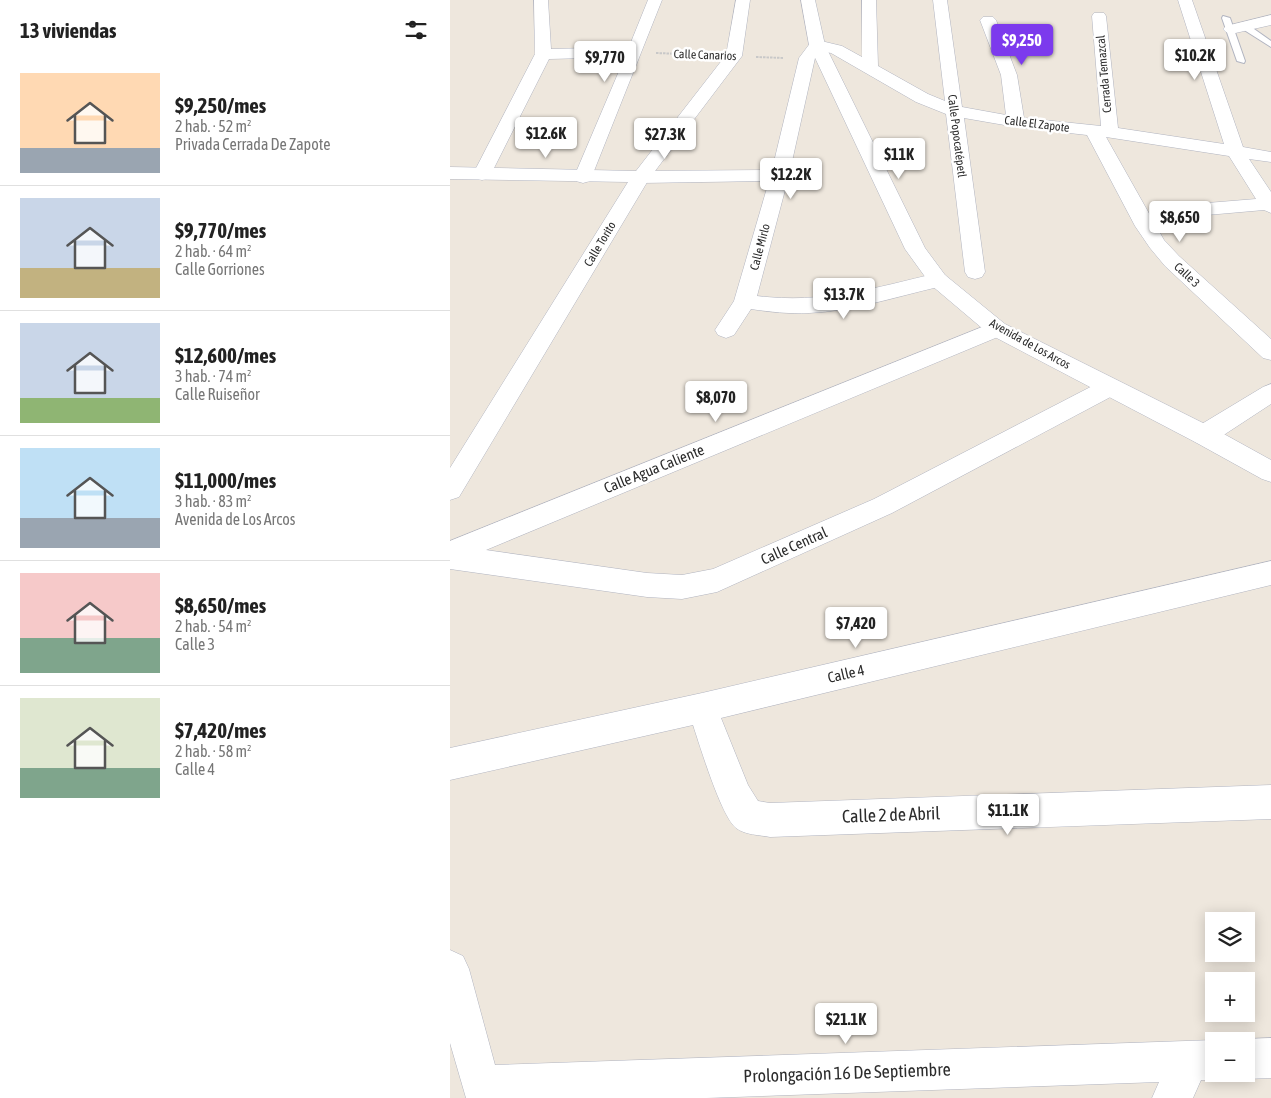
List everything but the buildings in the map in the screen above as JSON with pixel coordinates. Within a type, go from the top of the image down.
[{"type":"street","points":[[482,174],[542,54],[541,0]]},
{"type":"street","points":[[583,176],[655,0]]},
{"type":"street","name":"Calle Torito","points":[[450,490],[641,177],[734,56],[742,0]]},
{"type":"street","name":"Avenida de Los Arcos","points":[[808,0],[812,52],[914,249],[938,280],[997,329],[1204,435],[1271,472]]},
{"type":"street","points":[[869,0],[870,69]]},
{"type":"street","name":"Calle Popocatépetl","points":[[940,0],[975,272]]},
{"type":"street","points":[[1184,0],[1235,151],[1270,206],[1207,209]]},
{"type":"street","name":"Cerrada Temazcal","points":[[1099,16],[1101,131]]},
{"type":"street","points":[[988,20],[1009,75],[1016,122]]},
{"type":"street","points":[[1234,25],[1271,20]]},
{"type":"street","name":"Calle El Zapote","points":[[812,52],[836,49],[922,98],[954,111],[1016,122],[1101,131],[1271,157]]},
{"type":"street","points":[[542,54],[635,52]]},
{"type":"street","name":"Calle Mirlo","points":[[726,330],[745,301],[812,52]]},
{"type":"street","name":"Calle 3","points":[[1101,131],[1145,226],[1157,244],[1172,261],[1271,352]]},
{"type":"street","points":[[450,173],[688,178],[780,175]]},
{"type":"street","points":[[745,301],[777,306],[810,306],[843,302],[938,280]]},
{"type":"street","name":"Calle Agua Caliente","points":[[450,553],[997,329]]},
{"type":"street","name":"Calle Central","points":[[450,557],[647,585],[682,587],[717,580],[883,506],[1110,387]]},
{"type":"street","points":[[1204,435],[1271,393]]},
{"type":"street","name":"Calle 4","points":[[450,764],[702,708],[1271,573]]},
{"type":"street","name":"Calle 2 de Abril","points":[[702,708],[735,796],[748,816],[770,820],[1271,802]]},
{"type":"street","points":[[450,969],[476,1092]]},
{"type":"street","points":[[1255,1059],[1271,1058]]},
{"type":"street","points":[[1172,1098],[1202,1060]]},
{"type":"street","name":"Prolongación 16 De Septiembre","points":[[476,1092],[1202,1060]]},
{"type":"lane","points":[[1234,25],[1271,46]]},
{"type":"lane","points":[[1234,25],[1241,61]]},
{"type":"path","name":"Calle Canarios","points":[[635,52],[734,56],[812,52]]}]
